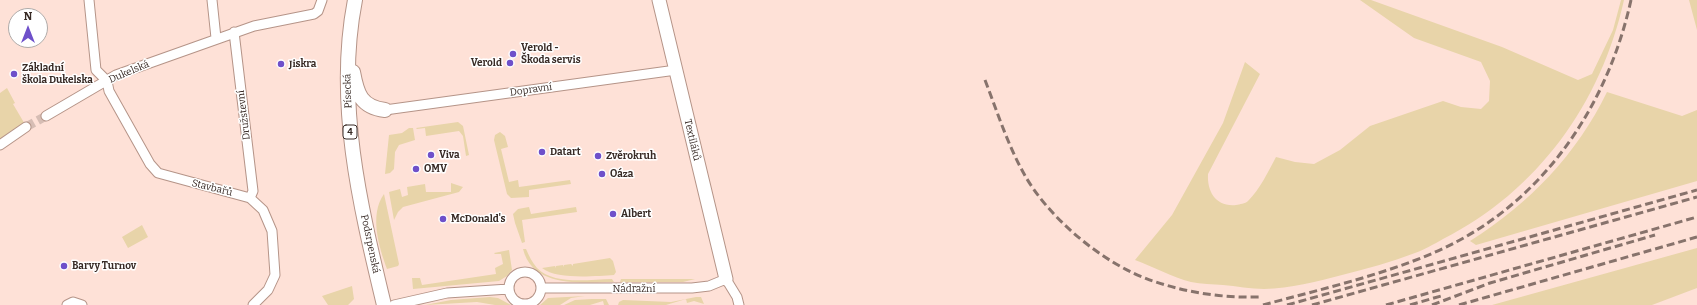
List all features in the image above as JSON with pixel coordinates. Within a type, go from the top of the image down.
[{"type":"main road","name":"Písecká","points":[[355,0],[348,47],[348,104],[352,151],[358,182]]},
{"type":"main road","points":[[348,47],[356,89],[364,102],[368,105],[373,108],[385,110]]},
{"type":"main road","name":"Podsrpenská","points":[[358,182],[384,305]]},
{"type":"street","name":"Stavbařů","points":[[89,0],[96,70],[107,81],[109,91],[150,164],[158,173],[250,198],[263,210],[270,222],[275,275],[268,290],[254,305]]},
{"type":"street","points":[[212,0],[216,38]]},
{"type":"street","name":"Dukelská","points":[[46,116],[116,75],[234,32],[254,26],[314,14],[318,11],[322,0]]},
{"type":"street","name":"Textiláků","points":[[659,0],[718,252],[726,280]]},
{"type":"street","name":"Družstevní","points":[[234,32],[253,191],[250,198]]},
{"type":"street","name":"Dopravní","points":[[385,110],[676,70]]},
{"type":"street","points":[[0,145],[26,127]]},
{"type":"street","points":[[525,272],[536,276],[541,282],[542,288],[538,298],[529,305],[520,304],[515,301],[509,289],[510,283],[514,276],[525,272]]},
{"type":"street","points":[[726,280],[737,297],[739,305]]},
{"type":"street","name":"Nádražní","points":[[542,288],[692,288],[709,286],[726,280]]},
{"type":"street","points":[[394,305],[447,293],[509,289]]},
{"type":"street","points":[[67,305],[73,302],[82,305]]},
{"type":"shaded area","points":[[1360,0],[1371,0],[1502,47],[1578,80],[1592,74],[1613,30],[1621,0],[1624,0],[1614,38],[1599,74],[1582,108],[1560,140],[1536,169],[1508,196],[1477,219],[1429,247],[1388,262],[1332,278],[1294,286],[1264,289],[1191,282],[1135,260],[1172,215],[1223,123],[1245,62],[1260,74],[1208,174],[1209,187],[1214,197],[1223,204],[1229,205],[1242,204],[1248,201],[1260,186],[1276,157],[1295,162],[1314,164],[1340,150],[1370,126],[1443,101],[1461,107],[1481,109],[1489,101],[1490,81],[1481,62],[1414,38]]},
{"type":"shaded area","points":[[1689,0],[1697,0],[1697,30]]},
{"type":"shaded area","points":[[7,88],[15,103],[13,104],[26,126],[0,141],[0,93]]},
{"type":"shaded area","points":[[1607,92],[1682,116],[1697,110],[1697,181],[1476,245],[1470,241],[1492,227],[1512,211],[1549,176],[1566,157],[1581,136],[1595,115]]},
{"type":"shaded area","points":[[458,122],[463,126],[469,155],[466,156],[463,136],[459,131],[426,136],[425,128],[416,128]]},
{"type":"shaded area","points":[[409,128],[413,128],[415,140],[399,145],[395,152],[394,169],[390,173],[385,174],[389,135],[402,133]]},
{"type":"shaded area","points":[[500,132],[505,136],[508,147],[501,149],[509,182],[518,180],[519,187],[570,180],[571,184],[529,190],[529,197],[511,198],[507,194],[494,140],[495,135]]},
{"type":"shaded area","points":[[451,183],[463,187],[459,192],[403,207],[398,212],[394,220],[389,192],[400,189],[402,197],[408,195],[407,187],[425,184],[426,192],[451,192]]},
{"type":"shaded area","points":[[384,194],[399,264],[398,266],[387,269],[381,251],[376,221],[379,202]]},
{"type":"shaded area","points":[[529,207],[531,214],[576,207],[577,212],[522,220],[525,242],[522,243],[513,214],[518,209]]},
{"type":"shaded area","points":[[142,225],[148,237],[128,248],[122,237]]},
{"type":"shaded area","points":[[1697,248],[1697,288],[1652,305],[1492,305]]},
{"type":"shaded area","points":[[523,249],[526,249],[537,268],[544,274],[563,279],[612,279],[614,282],[574,282],[548,277],[537,271],[529,262]]},
{"type":"shaded area","points":[[509,250],[512,270],[507,276],[499,281],[413,289],[412,278],[420,278],[422,285],[496,274],[495,268],[503,264],[501,254],[494,253]]},
{"type":"shaded area","points":[[610,258],[613,261],[616,272],[614,275],[566,276],[549,272],[542,268],[555,266],[556,268],[556,266],[563,265],[564,267],[564,265],[571,264],[573,266],[573,264]]},
{"type":"shaded area","points":[[621,279],[695,279],[683,282],[620,282]]},
{"type":"shaded area","points":[[352,286],[354,299],[348,305],[328,305],[322,296]]},
{"type":"shaded area","points":[[585,296],[571,298],[560,305],[540,305],[548,298]]},
{"type":"shaded area","points":[[490,297],[498,298],[511,305],[495,305],[477,302],[425,305],[451,300]]},
{"type":"shaded area","points":[[701,297],[704,304],[694,301],[687,303],[686,299]]},
{"type":"shaded area","points":[[606,299],[609,305],[604,305],[603,301],[590,305],[564,305],[575,300]]},
{"type":"shaded area","points":[[686,299],[666,305],[618,305],[619,302],[623,300],[671,302]]},
{"type":"tunnel","points":[[26,127],[46,116]]},
{"type":"railway","points":[[1263,305],[1363,278],[1436,252],[1458,241],[1491,221],[1521,197],[1547,170],[1571,140],[1591,107],[1608,73],[1621,37],[1631,0]]},
{"type":"railway","points":[[985,80],[1017,161],[1033,189],[1062,222],[1079,237],[1115,264],[1134,274],[1153,281],[1192,292],[1219,296],[1260,297]]},
{"type":"railway","points":[[1287,305],[1697,190]]},
{"type":"railway","points":[[1312,305],[1697,197]]},
{"type":"railway","points":[[1386,305],[1697,217]]},
{"type":"railway","points":[[1432,305],[1490,283],[1655,235]]},
{"type":"railway","points":[[1459,305],[1697,237]]},
{"type":"railway","points":[[1410,305],[1441,296]]},
{"type":"place","name":"Verold - Škoda servis","points":[[513,54]]},
{"type":"place","name":"Verold","points":[[510,63]]},
{"type":"place","name":"Jiskra","points":[[281,64]]},
{"type":"place","name":"Základní škola Dukelska","points":[[14,74]]},
{"type":"place","name":"Datart","points":[[542,152]]},
{"type":"place","name":"Viva","points":[[431,155]]},
{"type":"place","name":"Zvěrokruh","points":[[598,156]]},
{"type":"place","name":"OMV","points":[[416,169]]},
{"type":"place","name":"Oáza","points":[[602,174]]},
{"type":"place","name":"Albert","points":[[613,214]]},
{"type":"place","name":"McDonald's","points":[[443,219]]},
{"type":"place","name":"Barvy Turnov","points":[[64,266]]}]
